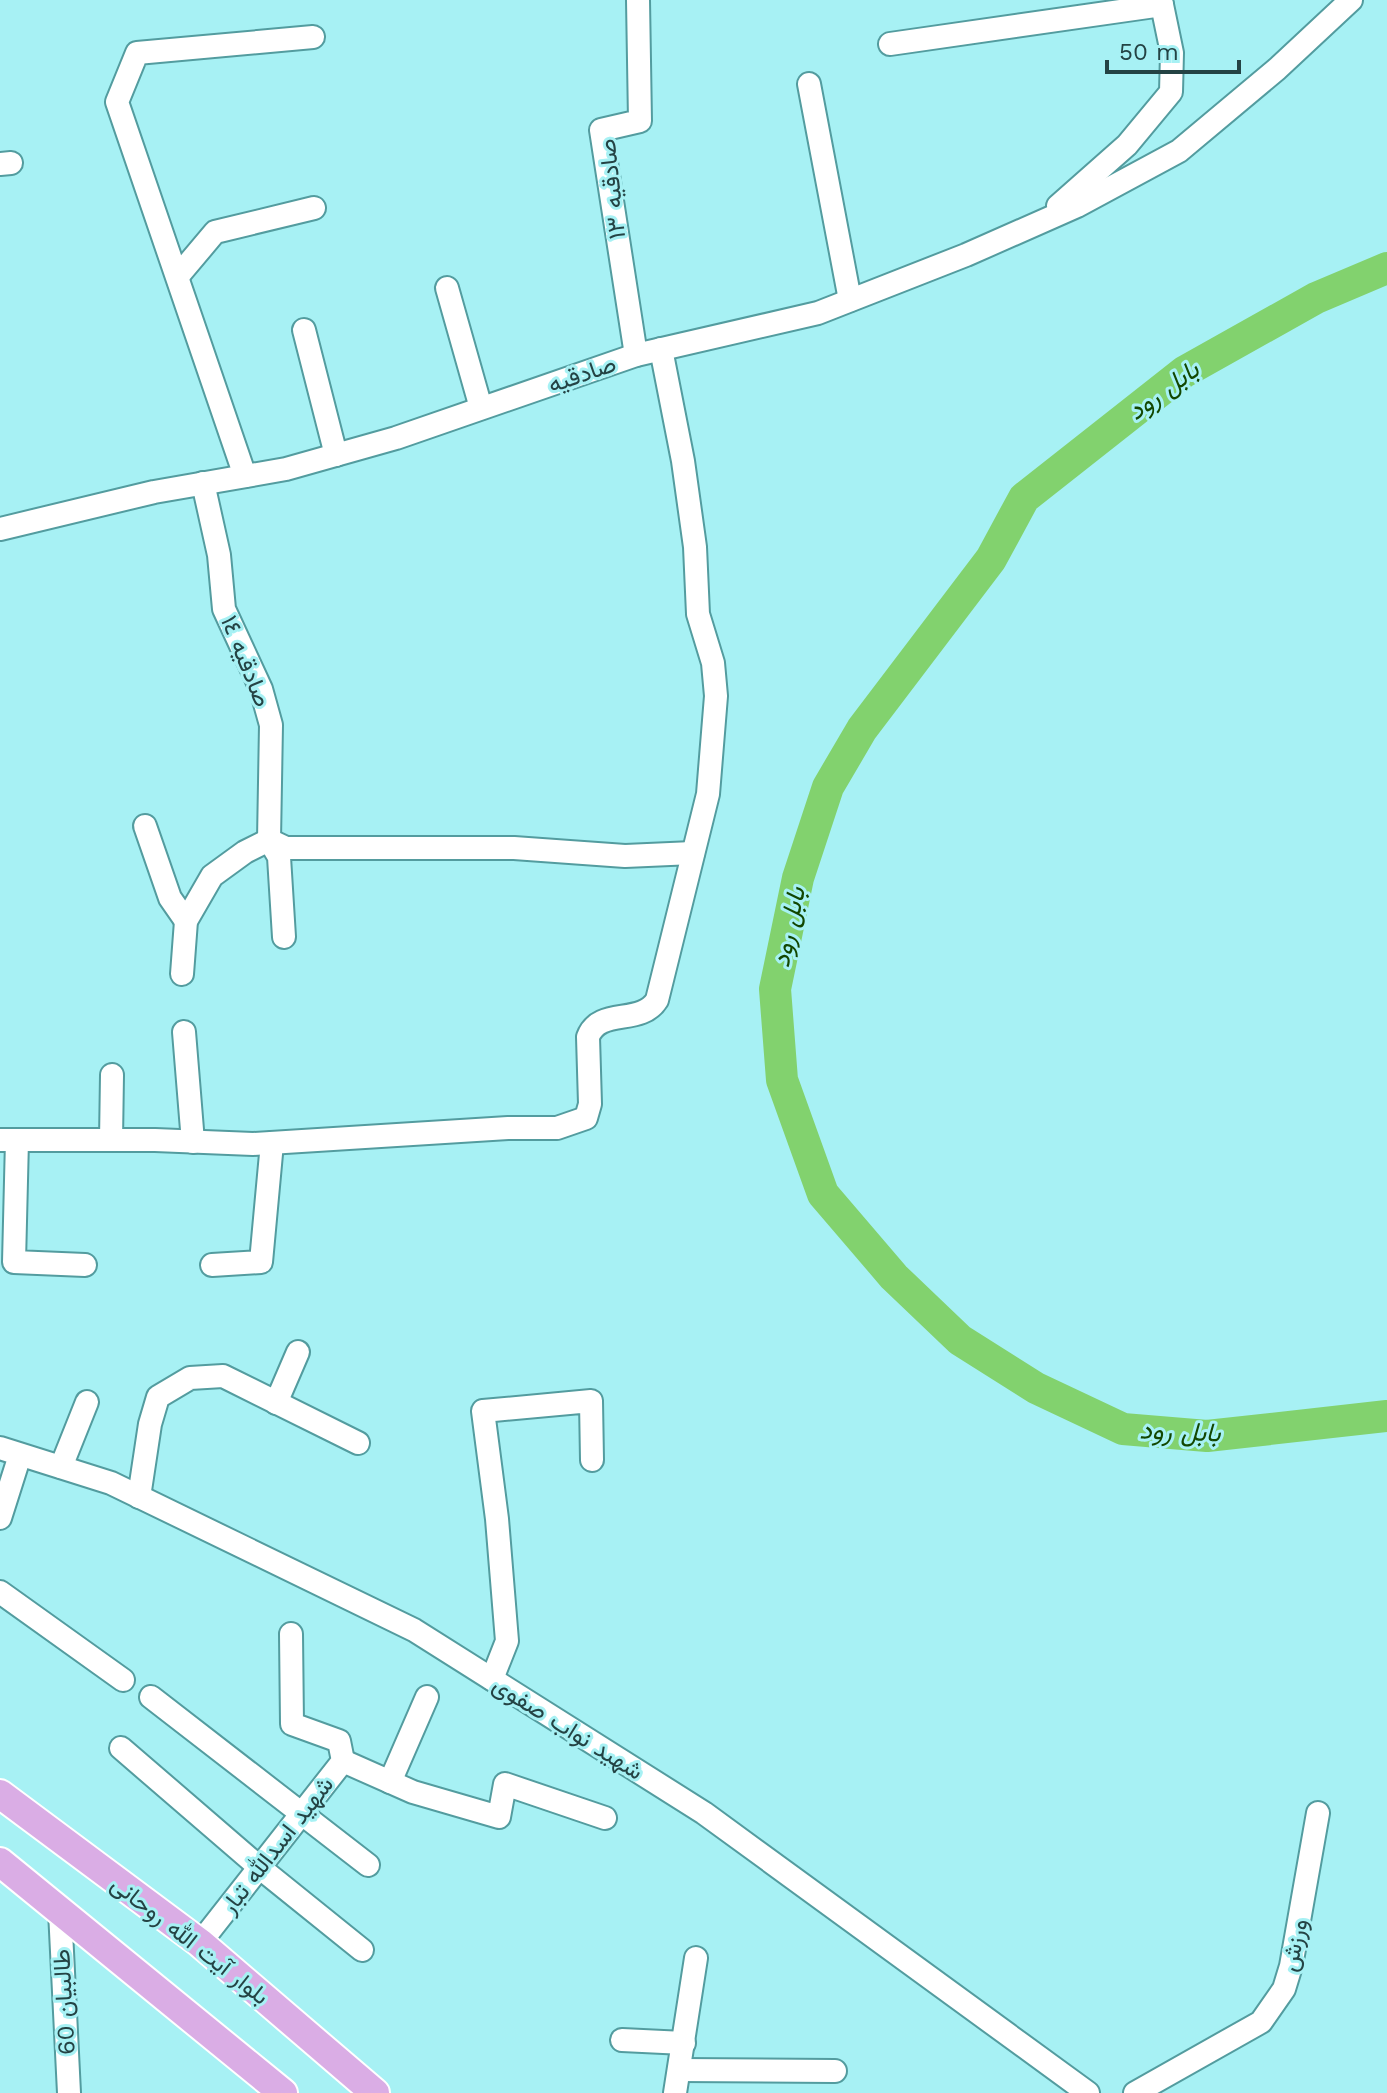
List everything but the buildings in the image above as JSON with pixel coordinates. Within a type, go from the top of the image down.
[{"type":"main road","name":"بلوار آیت الله روحانی","points":[[0,1794],[200,1943],[375,2093]]},
{"type":"main road","points":[[0,1862],[283,2093]]},
{"type":"street","name":"صادقیه ۱۳","points":[[636,355],[601,130],[640,121],[638,0]]},
{"type":"street","name":"صادقیه","points":[[0,529],[88,506],[286,469],[396,438],[636,355],[818,313],[966,255],[1077,206],[1179,151],[1277,69],[1351,0]]},
{"type":"street","points":[[890,44],[1162,2],[1172,53],[1171,92],[1127,145],[1036,224]]},
{"type":"street","points":[[245,476],[117,102],[137,53],[313,37]]},
{"type":"street","points":[[809,84],[850,300]]},
{"type":"street","points":[[178,276],[215,232],[314,208]]},
{"type":"street","points":[[447,288],[481,408]]},
{"type":"street","points":[[304,330],[336,455]]},
{"type":"street","points":[[85,1265],[14,1262],[9,1140],[272,1143],[492,1129],[557,1128],[586,1118],[590,1104],[588,1037],[591,1030],[604,1021],[635,1016],[654,1006],[708,794],[716,696],[713,663],[698,614],[695,547],[683,461],[661,349]]},
{"type":"street","name":"صادقيه ١٤","points":[[203,483],[219,555],[224,609],[261,689],[271,725],[269,840],[279,857],[284,937]]},
{"type":"street","points":[[145,826],[170,898],[186,921]]},
{"type":"street","points":[[182,974],[186,921],[212,876],[245,852],[269,840],[286,848],[514,848],[625,856],[693,853]]},
{"type":"street","points":[[184,1032],[193,1142]]},
{"type":"street","points":[[111,1140],[112,1075]]},
{"type":"street","points":[[212,1265],[261,1262],[272,1143]]},
{"type":"street","points":[[276,1403],[298,1352]]},
{"type":"street","points":[[139,1497],[150,1424],[158,1397],[190,1378],[223,1376],[358,1443]]},
{"type":"street","points":[[492,1679],[507,1641],[497,1519],[483,1411],[591,1401],[592,1460]]},
{"type":"street","points":[[61,1467],[87,1402]]},
{"type":"street","points":[[0,1518],[10,1451]]},
{"type":"street","name":"شهید نواب صفوی","points":[[10,1451],[111,1483],[414,1630],[704,1813],[1088,2093]]},
{"type":"street","points":[[0,1592],[123,1680]]},
{"type":"street","name":"شهید اسدالله تبار","points":[[200,1943],[343,1761],[339,1741],[292,1724],[291,1634]]},
{"type":"street","points":[[151,1697],[368,1865]]},
{"type":"street","points":[[390,1782],[427,1697]]},
{"type":"street","points":[[121,1748],[259,1867],[362,1950]]},
{"type":"street","points":[[343,1761],[413,1792],[499,1817],[505,1784],[605,1818]]},
{"type":"street","name":"ورزش","points":[[1135,2093],[1261,2022],[1284,1989],[1291,1966],[1318,1813]]},
{"type":"street","name":"طالبیان 60","points":[[60,1911],[69,2093]]},
{"type":"street","points":[[675,2093],[696,1958]]},
{"type":"street","points":[[622,2040],[684,2043]]},
{"type":"street","points":[[679,2070],[835,2071]]},
{"type":"waterway","name":"بابل رود","points":[[1387,268],[1316,298],[1184,372],[1024,498],[991,559],[862,729],[828,787],[798,878],[775,989],[782,1080],[823,1194],[894,1277],[960,1340],[1036,1388],[1123,1429],[1207,1436],[1387,1416]]}]
